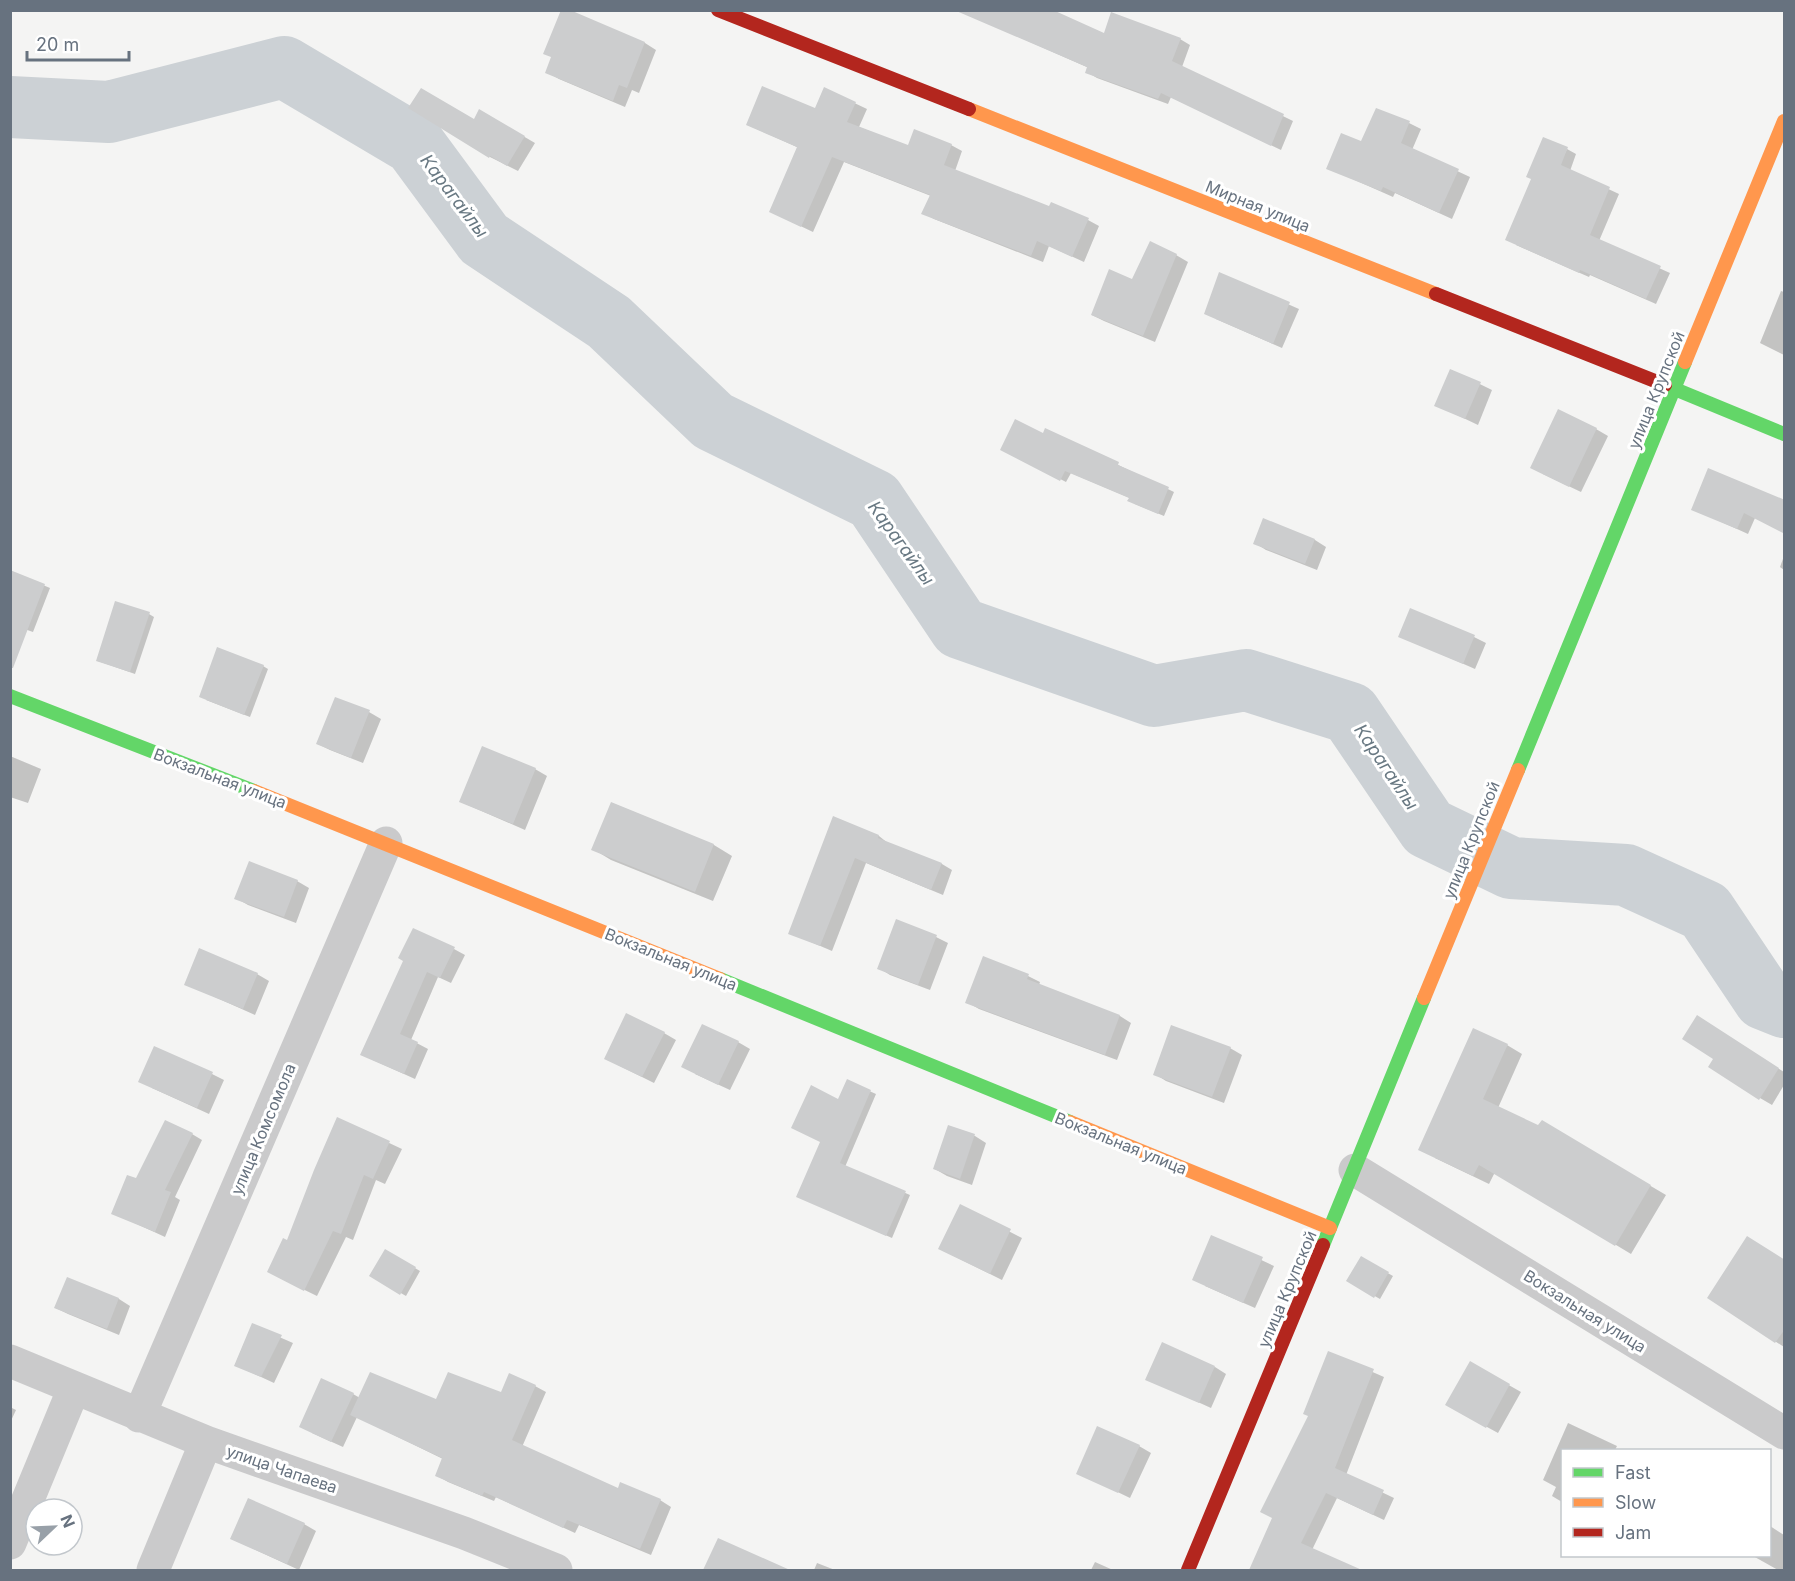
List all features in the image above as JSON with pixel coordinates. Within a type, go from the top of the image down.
[{"type":"street","name":"Мирная улица","points":[[718,10],[1675,388],[1785,434]]},
{"type":"street","name":"улица Крупской","points":[[1188,1570],[1355,1170],[1785,121]]},
{"type":"street","name":"Вокзальная улица","points":[[10,696],[386,843],[1330,1228]]},
{"type":"street","name":"улица Комсомола","points":[[139,1416],[386,843]]},
{"type":"street","name":"Вокзальная улица","points":[[1355,1170],[1785,1433]]},
{"type":"street","name":"улица Чапаева","points":[[10,1360],[139,1416],[206,1442],[464,1533],[556,1570]]},
{"type":"street","points":[[10,1543],[74,1388]]},
{"type":"street","points":[[153,1570],[206,1442]]},
{"type":"building","points":[[561,10],[570,10],[645,42],[627,88],[619,85],[613,101],[545,73],[551,57],[543,54]]},
{"type":"building","points":[[954,10],[1053,10],[1104,33],[1111,12],[1181,38],[1172,61],[1284,114],[1271,146],[1161,93],[1158,99],[1085,73],[1087,67]]},
{"type":"building","points":[[762,86],[815,108],[824,87],[856,102],[847,122],[908,145],[914,129],[952,144],[944,165],[1049,206],[1051,202],[1089,218],[1072,257],[1037,241],[1031,256],[921,214],[930,195],[832,157],[801,227],[769,212],[797,147],[746,125]]},
{"type":"building","points":[[421,88],[474,119],[479,109],[525,136],[507,166],[490,156],[489,158],[408,108]]},
{"type":"building","points":[[1376,108],[1410,121],[1401,143],[1459,169],[1439,213],[1383,187],[1381,191],[1326,169],[1341,133],[1361,141]]},
{"type":"building","points":[[1543,137],[1568,147],[1561,165],[1610,187],[1590,235],[1661,266],[1646,299],[1580,270],[1579,273],[1505,240],[1531,179],[1526,177]]},
{"type":"building","points":[[1150,241],[1177,254],[1143,336],[1091,315],[1109,269],[1132,279]]},
{"type":"building","points":[[1219,272],[1290,302],[1273,344],[1204,314]]},
{"type":"building","points":[[1450,369],[1481,382],[1465,419],[1434,406]]},
{"type":"building","points":[[1558,409],[1597,428],[1569,487],[1530,468]]},
{"type":"building","points":[[1015,419],[1043,433],[1045,428],[1119,462],[1118,465],[1169,487],[1158,514],[1127,501],[1129,498],[1065,471],[1060,481],[1000,450]]},
{"type":"building","points":[[1708,468],[1785,500],[1785,534],[1744,513],[1737,529],[1691,510]]},
{"type":"building","points":[[1263,518],[1315,539],[1305,564],[1253,544]]},
{"type":"building","points":[[10,570],[45,584],[13,668],[10,668]]},
{"type":"building","points":[[115,601],[150,612],[130,672],[96,661]]},
{"type":"building","points":[[1410,608],[1475,635],[1463,664],[1398,637]]},
{"type":"building","points":[[217,647],[264,665],[244,715],[199,697]]},
{"type":"building","points":[[335,697],[370,710],[351,758],[316,744]]},
{"type":"building","points":[[482,746],[536,768],[513,824],[459,802]]},
{"type":"building","points":[[611,802],[714,844],[695,892],[591,850]]},
{"type":"building","points":[[833,816],[879,835],[878,838],[942,863],[931,890],[855,858],[820,946],[788,934]]},
{"type":"building","points":[[249,861],[298,880],[284,917],[234,899]]},
{"type":"building","points":[[896,919],[937,935],[918,985],[877,969]]},
{"type":"building","points":[[413,928],[455,947],[440,978],[427,972],[400,1034],[418,1042],[404,1074],[360,1055],[403,961],[398,958]]},
{"type":"building","points":[[199,948],[258,973],[243,1009],[184,985]]},
{"type":"building","points":[[983,956],[1029,974],[1027,979],[1120,1015],[1105,1055],[965,1003]]},
{"type":"building","points":[[626,1013],[665,1032],[642,1077],[604,1059]]},
{"type":"building","points":[[1697,1015],[1779,1068],[1759,1100],[1708,1067],[1713,1059],[1682,1039]]},
{"type":"building","points":[[702,1024],[739,1041],[718,1085],[681,1067]]},
{"type":"building","points":[[1171,1025],[1231,1047],[1212,1097],[1153,1075]]},
{"type":"building","points":[[1473,1028],[1508,1044],[1483,1099],[1538,1125],[1542,1120],[1651,1185],[1615,1246],[1479,1165],[1473,1176],[1418,1150]]},
{"type":"building","points":[[154,1046],[213,1072],[197,1108],[138,1082]]},
{"type":"building","points":[[847,1079],[871,1090],[840,1163],[906,1191],[886,1236],[796,1197],[820,1142],[791,1128],[811,1085],[838,1099]]},
{"type":"building","points":[[337,1117],[390,1141],[373,1179],[364,1175],[341,1234],[333,1231],[304,1291],[267,1272],[283,1238],[287,1240]]},
{"type":"building","points":[[165,1120],[193,1133],[165,1190],[171,1192],[155,1232],[111,1214],[127,1175],[136,1178]]},
{"type":"building","points":[[948,1125],[975,1134],[960,1179],[933,1169]]},
{"type":"building","points":[[960,1204],[1011,1229],[990,1274],[938,1249]]},
{"type":"building","points":[[1211,1235],[1263,1257],[1243,1303],[1192,1280]]},
{"type":"building","points":[[1747,1236],[1785,1260],[1785,1329],[1775,1343],[1707,1298]]},
{"type":"building","points":[[385,1249],[416,1267],[400,1295],[369,1276]]},
{"type":"building","points":[[1361,1256],[1389,1272],[1374,1298],[1346,1281]]},
{"type":"building","points":[[67,1277],[119,1298],[107,1329],[54,1308]]},
{"type":"building","points":[[252,1323],[282,1335],[261,1377],[234,1366]]},
{"type":"building","points":[[1162,1342],[1215,1366],[1199,1403],[1145,1380]]},
{"type":"building","points":[[1328,1351],[1374,1369],[1335,1468],[1384,1490],[1373,1515],[1326,1493],[1301,1543],[1362,1570],[1249,1570],[1272,1518],[1260,1512],[1308,1416],[1303,1414]]},
{"type":"building","points":[[1470,1361],[1510,1384],[1486,1428],[1445,1405]]},
{"type":"building","points":[[370,1372],[436,1399],[448,1372],[501,1392],[509,1373],[536,1385],[512,1440],[618,1488],[620,1482],[661,1499],[640,1549],[567,1520],[563,1528],[484,1492],[482,1496],[435,1476],[442,1458],[350,1415]]},
{"type":"building","points":[[321,1378],[354,1393],[331,1442],[299,1427]]},
{"type":"building","points":[[1097,1426],[1140,1445],[1118,1493],[1076,1474]]},
{"type":"building","points":[[248,1498],[305,1523],[287,1564],[230,1539]]},
{"type":"building","points":[[718,1538],[790,1570],[703,1570]]},
{"type":"waterway","name":"Карагайлы","points":[[10,107],[109,112],[284,67],[414,144],[484,239],[609,322],[713,421],[874,500],[960,628],[1154,696],[1246,680],[1350,713],[1428,828],[1511,868],[1626,875],[1705,911],[1764,999],[1784,1007]]},
{"type":"traffic: fast","points":[[1518,770],[1685,362]]},
{"type":"traffic: fast","points":[[1665,385],[1784,434]]},
{"type":"traffic: fast","points":[[10,696],[254,791]]},
{"type":"traffic: fast","points":[[720,979],[1070,1122]]},
{"type":"traffic: fast","points":[[1323,1245],[1424,998]]},
{"type":"traffic: slow","points":[[969,109],[1436,294]]},
{"type":"traffic: slow","points":[[1685,362],[1784,121]]},
{"type":"traffic: slow","points":[[1424,998],[1518,770]]},
{"type":"traffic: slow","points":[[254,791],[720,979]]},
{"type":"traffic: slow","points":[[1070,1122],[1330,1228]]},
{"type":"traffic: jam","points":[[718,10],[969,109]]},
{"type":"traffic: jam","points":[[1436,294],[1665,385]]},
{"type":"traffic: jam","points":[[1188,1570],[1323,1245]]}]
